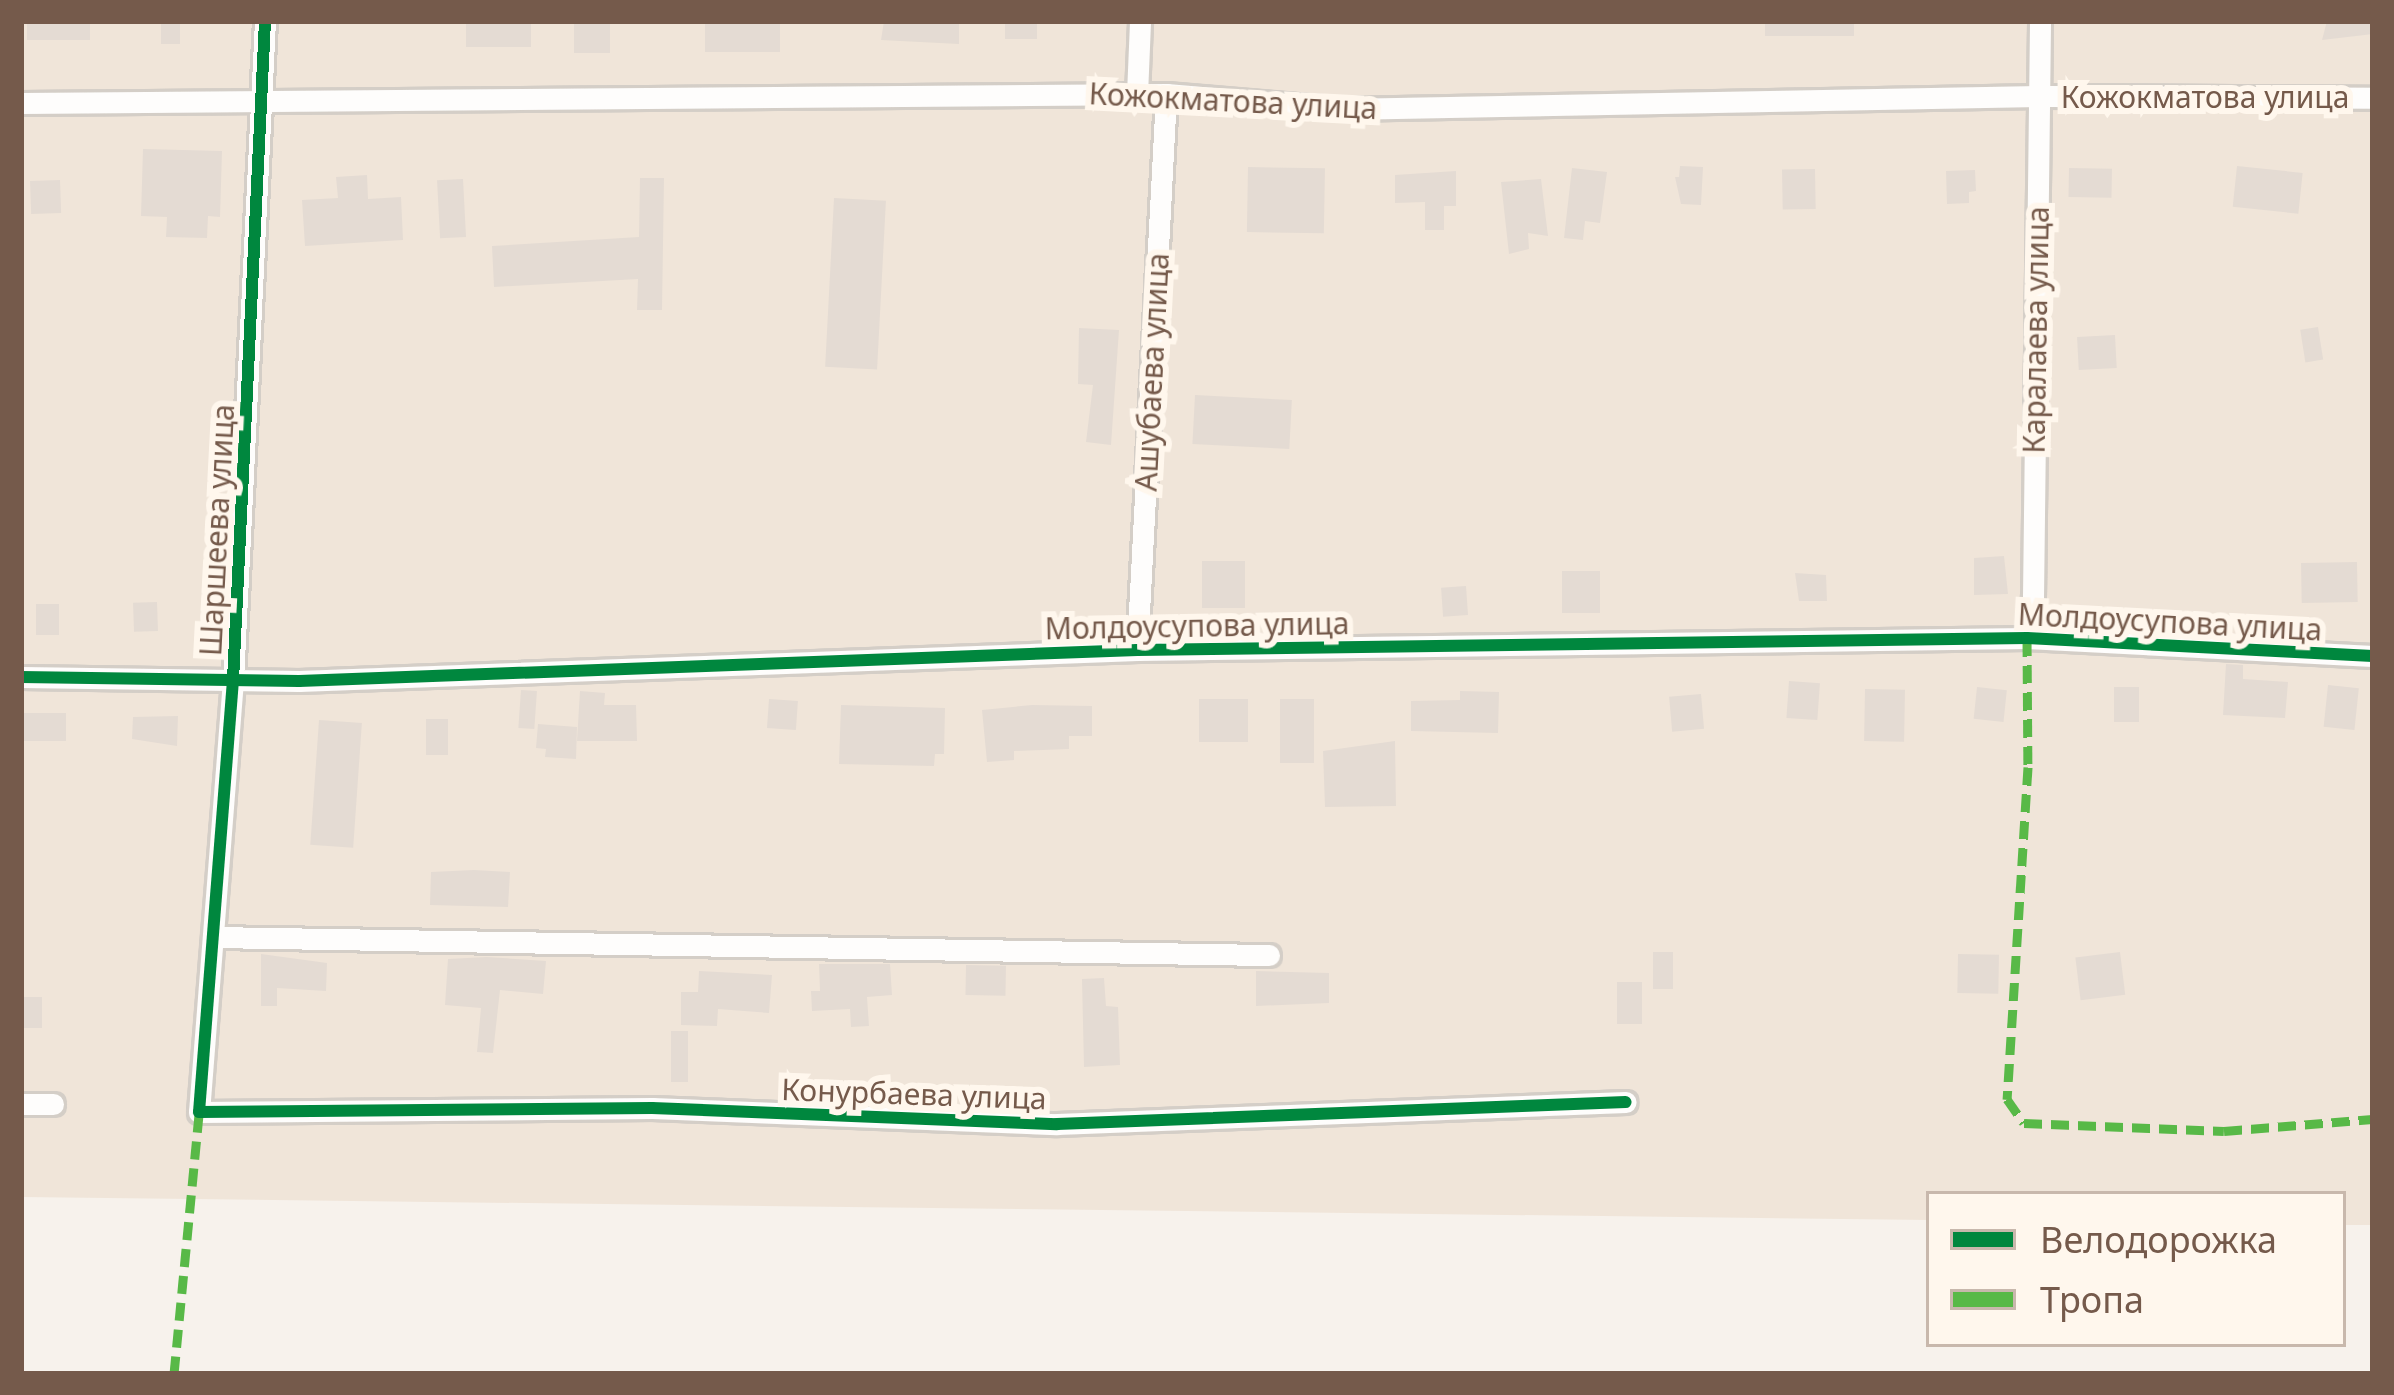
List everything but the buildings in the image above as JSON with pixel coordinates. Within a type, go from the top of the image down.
[{"type":"street","name":"Шаршеева улица","points":[[199,1112],[233,680],[265,21]]},
{"type":"street","points":[[1137,94],[1140,21]]},
{"type":"street","name":"Каралаева улица","points":[[2027,638],[2033,597],[2039,21]]},
{"type":"street","name":"Кожокматова улица","points":[[21,103],[1166,94],[1343,109],[2039,96],[2373,98]]},
{"type":"street","name":"Ашубаева улица","points":[[1137,650],[1166,94]]},
{"type":"street","name":"Молдоусупова улица","points":[[21,676],[233,680],[1137,650],[2027,638],[2373,656]]},
{"type":"street","points":[[213,938],[1269,955]]},
{"type":"street","name":"Конурбаева улица","points":[[199,1112],[652,1108],[1057,1124],[1626,1102]]},
{"type":"street","points":[[21,1104],[53,1104]]},
{"type":"shaded area","points":[[21,21],[2373,21],[2373,1225],[2346,1225],[2346,1191],[1926,1191],[1926,1220],[21,1197]]},
{"type":"marked path","points":[[2027,638],[2028,767],[2007,1099],[2024,1123],[2224,1131],[2373,1119]]},
{"type":"marked path","points":[[174,1374],[199,1112]]},
{"type":"cycle path","points":[[265,21],[233,680],[199,1112],[652,1108],[1057,1124],[1626,1102]]},
{"type":"cycle path","points":[[21,677],[299,681],[1137,650],[2027,638],[2373,656]]}]
